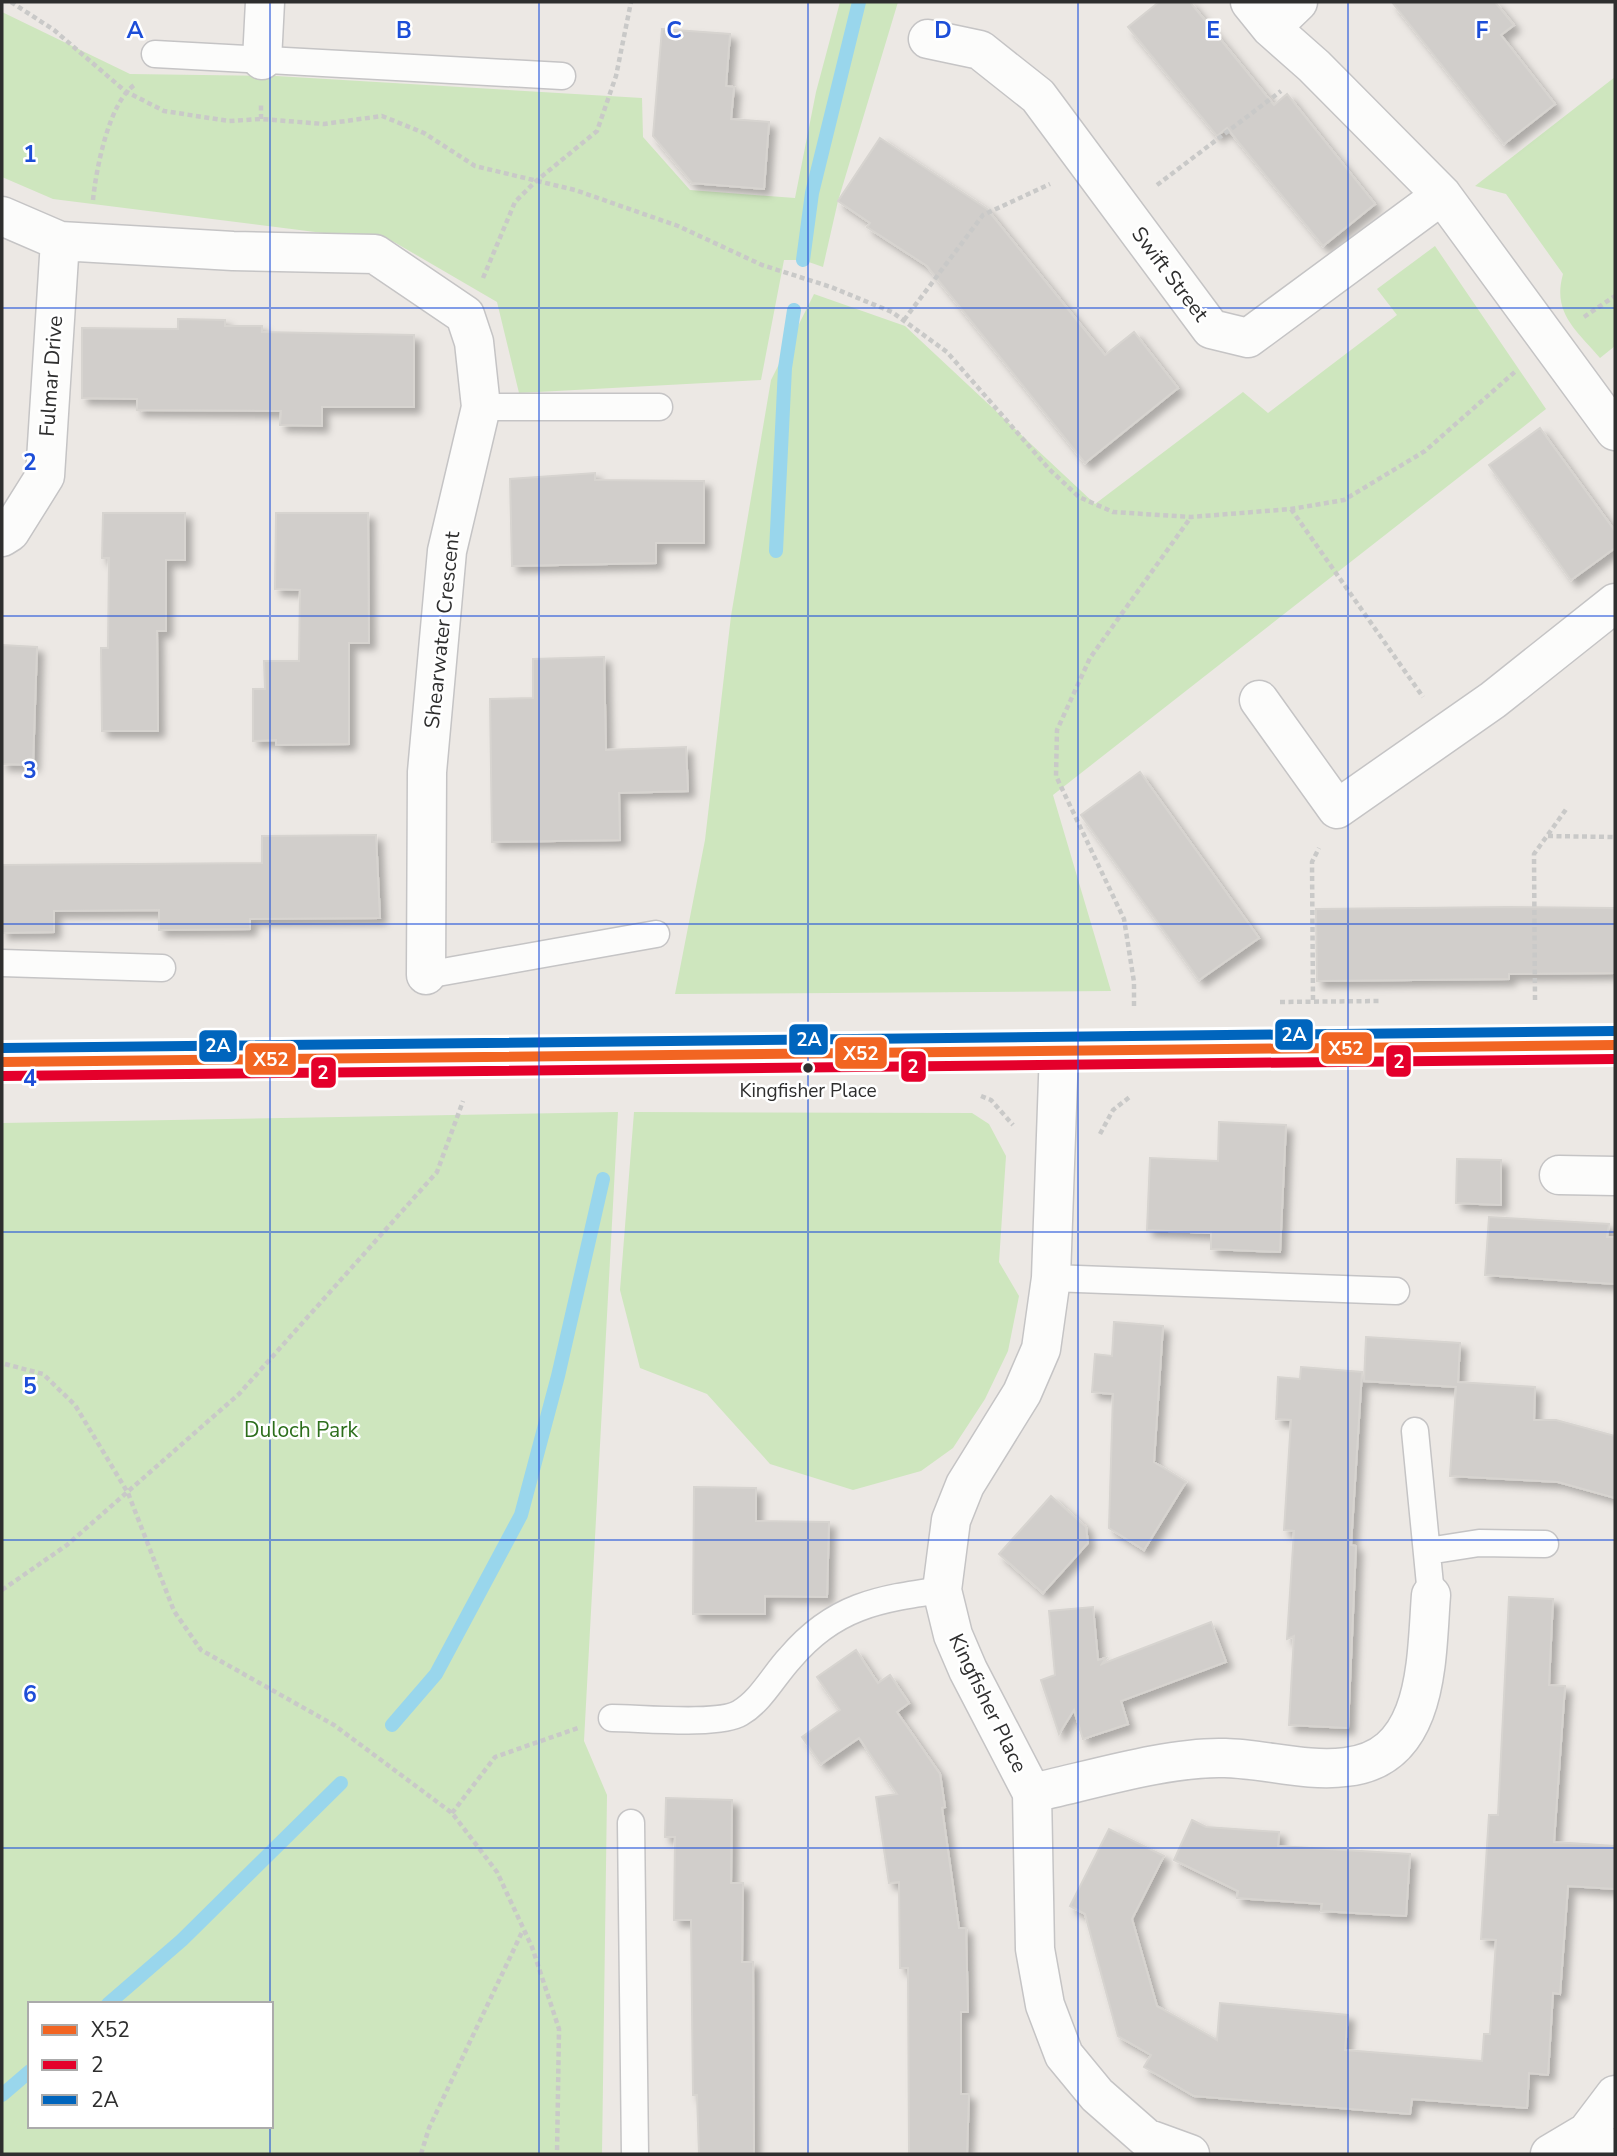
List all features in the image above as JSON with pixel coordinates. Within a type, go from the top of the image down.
[{"type":"street","points":[[262,60],[265,2]]},
{"type":"street","points":[[1298,2],[1260,15],[1443,195],[1615,430]]},
{"type":"street","name":"Swift Street","points":[[928,38],[981,50],[1038,96],[1211,329],[1248,338],[1443,195]]},
{"type":"street","points":[[2,216],[74,242],[233,251],[375,254],[465,315]]},
{"type":"street","name":"Fulmar Drive","points":[[2,537],[10,532],[45,476],[74,242]]},
{"type":"street","name":"Shearwater Crescent","points":[[426,975],[427,772],[447,551],[481,407],[474,342],[465,315]]},
{"type":"street","points":[[1259,700],[1337,809],[1448,732],[1615,603]]},
{"type":"street","points":[[2,1062],[1615,1045]]},
{"type":"street","name":"Kingfisher Place","points":[[1059,1050],[1051,1278],[1041,1349],[1022,1393],[965,1485],[951,1520],[942,1590],[953,1635],[968,1670],[1032,1793],[1035,1949],[1045,2005],[1064,2054],[1141,2146],[1190,2154]]},
{"type":"street","points":[[1559,1175],[1615,1176]]},
{"type":"street","name":"Kingfisher Place","points":[[1032,1793],[1191,1759],[1225,1758],[1296,1766],[1347,1768],[1378,1758],[1408,1732],[1423,1689],[1431,1595]]},
{"type":"street","points":[[1550,2154],[1600,2143],[1615,2095]]},
{"type":"lane","points":[[155,54],[562,76]]},
{"type":"lane","points":[[481,407],[659,407]]},
{"type":"lane","points":[[426,975],[656,934]]},
{"type":"lane","points":[[2,963],[162,968]]},
{"type":"lane","points":[[1051,1278],[1396,1291]]},
{"type":"lane","points":[[1415,1432],[1431,1595]]},
{"type":"lane","points":[[1428,1551],[1479,1544],[1545,1544]]},
{"type":"lane","points":[[612,1718],[715,1719],[738,1715],[753,1703],[792,1655],[824,1626],[851,1609],[879,1599],[942,1590]]},
{"type":"lane","points":[[631,1823],[635,2154]]},
{"type":"path","points":[[11,2],[54,30],[125,90],[164,111],[229,121],[261,119],[324,124],[382,116],[424,133],[475,166],[575,190],[678,226],[762,265],[831,286],[892,312],[947,352],[1049,469],[1079,497],[1113,512],[1191,517],[1291,509],[1344,500],[1425,451],[1551,340],[1615,296]]},
{"type":"path","points":[[465,315],[516,202],[535,182],[597,131],[616,76],[631,2]]},
{"type":"path","points":[[74,242],[97,163],[125,90],[152,75],[155,54]]},
{"type":"path","points":[[1123,211],[1314,66]]},
{"type":"path","points":[[904,320],[983,215],[1089,165]]},
{"type":"path","points":[[1291,509],[1448,732]]},
{"type":"path","points":[[1135,1051],[1134,982],[1124,919],[1056,776],[1058,730],[1090,658],[1191,517]]},
{"type":"path","points":[[1535,1000],[1534,854],[1567,808]]},
{"type":"path","points":[[1313,1000],[1312,862],[1337,809]]},
{"type":"path","points":[[1547,836],[1615,837]]},
{"type":"path","points":[[2,1590],[67,1545],[239,1394],[437,1172],[466,1094]]},
{"type":"path","points":[[5,1364],[43,1374],[75,1405],[128,1493],[174,1611],[201,1650],[334,1725],[452,1813],[498,1871],[524,1929],[559,2029],[557,2154]]},
{"type":"path","points":[[452,1813],[495,1757],[612,1718]]},
{"type":"path","points":[[422,2154],[429,2129],[524,1929]]},
{"type":"green space","points":[[840,2],[898,2],[838,201],[823,267],[803,260],[784,260],[761,380],[519,393],[497,302],[394,242],[53,199],[2,177],[2,12],[130,74],[276,76],[642,98],[643,137],[690,190],[795,198],[816,92]]},
{"type":"green space","points":[[1615,77],[1615,346],[1600,358],[1568,320],[1561,300],[1563,274],[1506,194],[1475,186]]},
{"type":"green space","points":[[1435,246],[1546,409],[1053,795],[1111,991],[675,994],[705,840],[731,616],[771,380],[814,294],[905,326],[1095,504],[1243,392],[1268,413],[1397,315],[1377,289]]},
{"type":"green space","name":"Duloch Park","points":[[618,1112],[584,1741],[607,1795],[602,2154],[2,2154],[2,1123]]},
{"type":"green space","points":[[634,1112],[972,1113],[989,1124],[1006,1156],[999,1262],[1019,1296],[1008,1351],[985,1399],[953,1448],[921,1471],[853,1490],[770,1464],[707,1394],[640,1368],[620,1290]]},
{"type":"building","points":[[1159,2],[1190,2],[1274,105],[1287,94],[1375,204],[1323,246],[1227,128],[1217,136],[1128,27]]},
{"type":"building","points":[[1392,2],[1495,2],[1514,25],[1501,35],[1555,104],[1504,144]]},
{"type":"building","points":[[662,29],[730,34],[726,86],[734,87],[731,119],[769,122],[764,189],[692,183],[653,136]]},
{"type":"building","points":[[880,138],[987,209],[1105,355],[1134,332],[1178,388],[1085,463],[927,266],[867,227],[870,223],[838,201]]},
{"type":"building","points":[[178,319],[225,320],[225,326],[262,326],[262,332],[414,335],[414,407],[322,407],[322,426],[280,425],[281,411],[137,410],[137,399],[82,398],[82,328],[178,329]]},
{"type":"building","points":[[1540,428],[1615,531],[1615,548],[1571,580],[1489,465]]},
{"type":"building","points":[[595,473],[595,480],[704,481],[704,543],[656,543],[656,563],[512,566],[510,479]]},
{"type":"building","points":[[103,513],[185,513],[185,560],[166,560],[166,631],[157,631],[158,731],[102,731],[101,648],[108,648],[109,558],[102,558]]},
{"type":"building","points":[[276,513],[368,513],[369,643],[349,643],[349,744],[276,745],[276,740],[253,741],[253,689],[265,689],[264,661],[299,661],[300,590],[275,589]]},
{"type":"building","points":[[2,645],[37,647],[33,765],[2,764]]},
{"type":"building","points":[[604,657],[606,750],[686,747],[688,791],[619,793],[620,840],[492,842],[490,699],[533,698],[533,659]]},
{"type":"building","points":[[1140,772],[1259,938],[1199,980],[1081,815]]},
{"type":"building","points":[[376,835],[380,918],[250,919],[250,929],[159,930],[159,910],[54,911],[54,932],[2,933],[2,865],[262,863],[262,836]]},
{"type":"building","points":[[1615,908],[1615,973],[1509,974],[1509,979],[1317,981],[1316,909]]},
{"type":"building","points":[[1219,1122],[1286,1125],[1280,1252],[1211,1249],[1211,1233],[1147,1230],[1150,1158],[1218,1161]]},
{"type":"building","points":[[1457,1159],[1501,1160],[1501,1205],[1456,1203]]},
{"type":"building","points":[[1489,1217],[1609,1224],[1607,1237],[1615,1237],[1615,1284],[1485,1275]]},
{"type":"building","points":[[1114,1322],[1163,1326],[1154,1462],[1186,1482],[1144,1550],[1109,1528],[1113,1394],[1092,1392],[1095,1354],[1112,1356]]},
{"type":"building","points":[[1366,1337],[1460,1343],[1458,1382],[1535,1387],[1534,1420],[1556,1420],[1615,1436],[1615,1498],[1558,1482],[1450,1476],[1456,1387],[1364,1381]]},
{"type":"building","points":[[1301,1367],[1362,1372],[1351,1545],[1356,1546],[1348,1728],[1289,1725],[1294,1636],[1287,1639],[1294,1531],[1284,1530],[1291,1420],[1276,1419],[1278,1377],[1300,1379]]},
{"type":"building","points":[[694,1487],[756,1488],[756,1521],[829,1522],[827,1597],[765,1596],[765,1614],[693,1614]]},
{"type":"building","points":[[1051,1496],[1086,1527],[1088,1543],[1043,1593],[999,1554]]},
{"type":"building","points":[[1509,1597],[1553,1599],[1549,1685],[1565,1686],[1554,1842],[1615,1846],[1615,1889],[1568,1886],[1560,1994],[1553,1993],[1548,2075],[1529,2073],[1527,2108],[1412,2099],[1410,2114],[1194,2096],[1144,2067],[1151,2055],[1118,2036],[1085,1914],[1070,1906],[1109,1829],[1164,1856],[1132,1919],[1157,2006],[1217,2040],[1220,2003],[1348,2015],[1345,2050],[1482,2061],[1484,2034],[1490,2034],[1496,1940],[1481,1939],[1489,1815],[1498,1815]]},
{"type":"building","points":[[1093,1607],[1098,1660],[1106,1658],[1102,1664],[1211,1622],[1226,1662],[1121,1701],[1128,1724],[1083,1739],[1074,1710],[1059,1734],[1041,1680],[1055,1675],[1049,1611]]},
{"type":"building","points":[[856,1650],[878,1683],[890,1675],[909,1703],[897,1712],[940,1774],[945,1807],[942,1808],[959,1928],[966,1928],[968,2012],[961,2012],[961,2094],[969,2094],[967,2154],[909,2154],[908,1968],[900,1968],[899,1882],[889,1883],[876,1797],[897,1794],[859,1738],[821,1764],[802,1737],[840,1710],[817,1677]]},
{"type":"building","points":[[666,1798],[732,1800],[731,1883],[743,1883],[742,1962],[753,1962],[754,2154],[699,2154],[697,2095],[693,2095],[691,1920],[674,1920],[675,1837],[665,1837]]},
{"type":"building","points":[[1192,1820],[1206,1827],[1279,1832],[1278,1846],[1410,1854],[1406,1916],[1321,1911],[1322,1904],[1237,1898],[1238,1891],[1174,1860]]},
{"type":"waterway","points":[[803,260],[812,193],[859,2]]},
{"type":"waterway","points":[[776,551],[785,368],[794,310]]},
{"type":"waterway","points":[[392,1725],[436,1674],[521,1515],[558,1376],[603,1179]]},
{"type":"waterway","points":[[110,2002],[182,1940],[341,1783]]},
{"type":"waterway","points":[[2,2095],[28,2073]]},
{"type":"transit line","name":"2A","points":[[2,1048],[1615,1031]]},
{"type":"transit line","name":"X52","points":[[2,1062],[1615,1045]]},
{"type":"transit line","name":"2","points":[[2,1076],[1615,1059]]},
{"type":"place","name":"Kingfisher Place","points":[[808,1068]]}]
